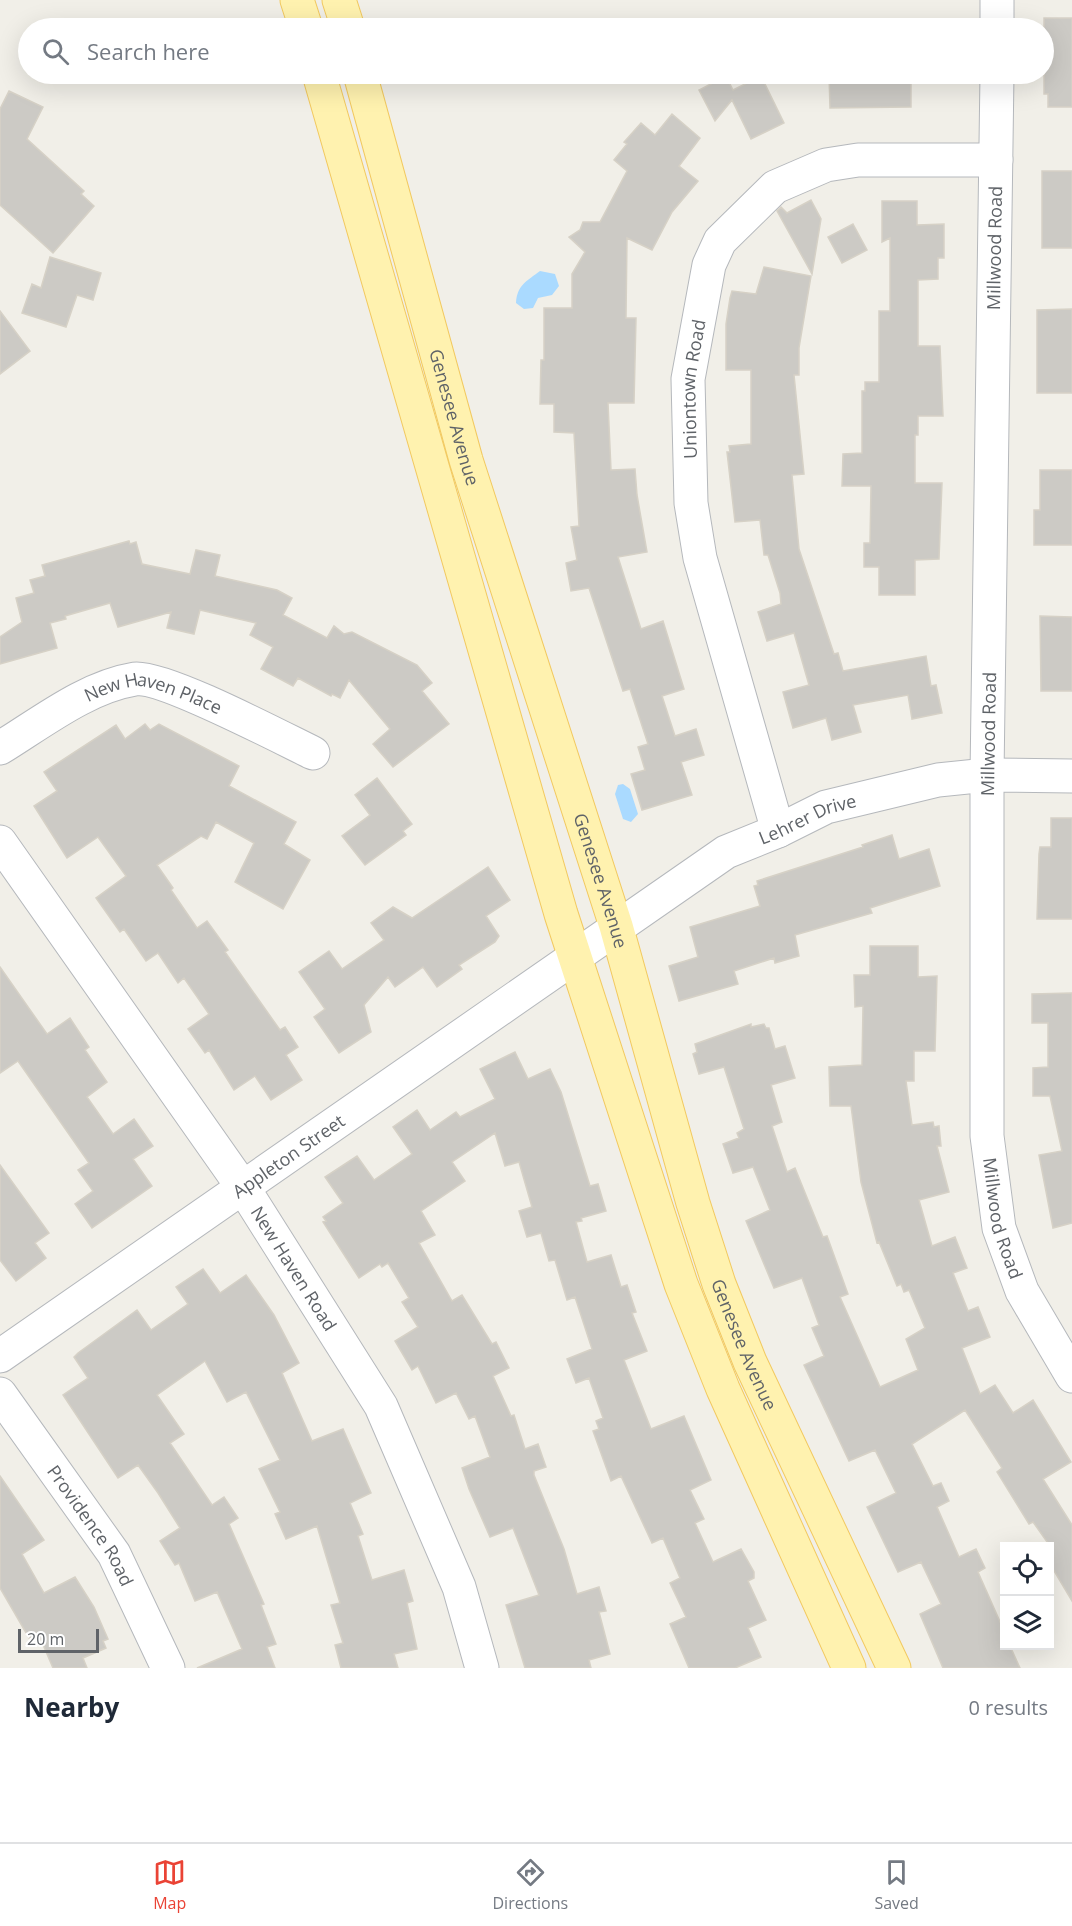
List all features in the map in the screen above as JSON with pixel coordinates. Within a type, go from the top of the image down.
[{"type":"main road","points":[[297,0],[303,18]]},
{"type":"main road","points":[[339,0],[345,18]]},
{"type":"main road","name":"Genesee Avenue","points":[[322,84],[497,698],[575,954],[681,1284],[723,1389],[849,1668]]},
{"type":"main road","name":"Genesee Avenue","points":[[363,84],[466,460],[616,926],[693,1203],[719,1284],[750,1362],[894,1668]]},
{"type":"street","points":[[997,0],[997,18]]},
{"type":"street","name":"Millwood Road","points":[[997,84],[987,775],[987,1136],[999,1228],[1022,1291],[1072,1376]]},
{"type":"street","name":"Uniontown Road","points":[[778,831],[700,558],[692,503],[688,379],[709,265],[720,241],[775,187],[826,165],[858,160],[996,160]]},
{"type":"street","name":"New Haven Place","points":[[0,748],[97,690],[137,678],[172,687],[313,753]]},
{"type":"street","name":"Lehrer Drive","points":[[575,954],[726,852],[778,831],[826,807],[938,780],[987,775],[1072,776]]},
{"type":"street","name":"New Haven Road","points":[[0,842],[244,1188],[381,1406],[459,1587],[482,1668]]},
{"type":"street","name":"Appleton Street","points":[[0,1356],[244,1188],[575,954]]},
{"type":"street","name":"Providence Road","points":[[0,1394],[114,1554],[168,1668]]},
{"type":"water","points":[[540,271],[555,274],[559,286],[552,295],[538,298],[533,308],[524,309],[516,303],[518,292]]},
{"type":"water","points":[[623,784],[630,789],[638,814],[631,822],[623,819],[615,794],[618,785]]},
{"type":"building","points":[[1054,18],[1072,18],[1072,107],[1048,107],[1048,94],[1044,94],[1044,84],[1054,84]]},
{"type":"building","points":[[711,84],[730,84],[733,90],[745,84],[765,84],[784,123],[751,139],[732,100],[715,121],[699,90]]},
{"type":"building","points":[[829,84],[911,84],[911,107],[830,108]]},
{"type":"building","points":[[9,91],[43,107],[27,139],[84,191],[81,194],[94,206],[53,253],[0,205],[0,109]]},
{"type":"building","points":[[672,114],[700,138],[679,166],[698,181],[672,212],[652,250],[627,238],[626,318],[636,318],[634,403],[608,403],[611,470],[635,469],[647,552],[618,557],[641,629],[663,621],[684,689],[662,696],[675,736],[696,729],[704,755],[681,762],[692,795],[642,810],[631,774],[645,770],[638,747],[648,744],[630,689],[623,691],[589,588],[571,591],[566,563],[577,560],[571,527],[579,526],[574,433],[554,432],[554,404],[540,404],[541,360],[544,360],[544,308],[572,308],[572,274],[585,252],[569,237],[580,230],[583,222],[600,222],[627,171],[614,160],[627,144],[624,142],[641,123],[655,135]]},
{"type":"building","points":[[1042,171],[1072,171],[1072,248],[1042,248]]},
{"type":"building","points":[[811,200],[821,219],[812,274],[777,211],[781,207],[787,213]]},
{"type":"building","points":[[882,201],[917,201],[917,225],[944,224],[944,258],[938,258],[938,279],[918,280],[918,346],[940,346],[943,416],[918,416],[918,435],[915,435],[915,483],[942,483],[939,559],[915,560],[915,595],[879,595],[879,567],[864,567],[864,543],[870,543],[871,486],[842,486],[843,454],[862,453],[862,391],[865,391],[865,382],[879,382],[879,311],[890,311],[890,238],[882,242]]},
{"type":"building","points":[[853,224],[867,250],[842,263],[828,237]]},
{"type":"building","points":[[50,257],[101,273],[93,300],[77,295],[66,327],[22,313],[32,284],[41,288]]},
{"type":"building","points":[[764,267],[811,276],[799,348],[799,375],[794,375],[804,474],[792,475],[799,549],[834,654],[838,653],[843,671],[926,656],[931,686],[936,685],[942,713],[912,719],[908,695],[853,705],[861,732],[832,740],[826,718],[793,728],[783,692],[809,685],[794,633],[767,641],[758,612],[781,604],[780,593],[768,555],[764,555],[760,520],[735,522],[727,452],[730,452],[729,446],[751,444],[751,370],[726,370],[726,324],[730,298],[732,291],[756,294]]},
{"type":"building","points":[[1072,309],[1072,393],[1037,393],[1037,310]]},
{"type":"building","points":[[0,311],[30,351],[0,374]]},
{"type":"building","points":[[1040,470],[1072,470],[1072,545],[1034,545],[1034,510],[1040,510]]},
{"type":"building","points":[[129,541],[130,544],[136,542],[142,564],[190,574],[196,550],[220,555],[215,576],[277,590],[292,598],[283,615],[327,638],[334,626],[344,634],[352,632],[417,665],[432,683],[422,691],[449,724],[393,767],[373,744],[390,729],[349,680],[340,698],[332,694],[331,696],[298,678],[293,686],[261,669],[273,647],[250,635],[256,623],[200,610],[194,634],[167,628],[171,612],[118,627],[110,603],[65,616],[66,619],[50,623],[57,648],[0,664],[0,637],[22,622],[16,598],[34,593],[30,580],[45,576],[42,565]]},
{"type":"building","points":[[1040,616],[1072,617],[1072,691],[1041,691]]},
{"type":"building","points":[[145,724],[150,730],[159,724],[239,766],[229,786],[296,822],[284,844],[310,860],[283,909],[235,882],[254,843],[216,822],[207,839],[201,836],[157,865],[197,928],[207,921],[228,950],[225,952],[280,1030],[285,1027],[298,1047],[286,1055],[302,1080],[271,1100],[255,1076],[234,1090],[209,1050],[205,1053],[188,1029],[209,1014],[184,978],[178,983],[158,953],[146,961],[124,929],[120,932],[96,898],[126,876],[98,837],[67,858],[34,806],[57,791],[44,772],[116,725],[125,739]]},
{"type":"building","points":[[377,778],[412,824],[403,831],[406,835],[365,865],[342,836],[370,815],[355,795]]},
{"type":"building","points":[[1051,818],[1072,818],[1072,919],[1037,919],[1039,854],[1040,847],[1051,847]]},
{"type":"building","points":[[892,835],[899,859],[929,849],[940,886],[870,908],[872,913],[795,935],[799,956],[775,963],[774,958],[734,971],[738,984],[679,1001],[669,966],[698,957],[690,927],[760,906],[754,886],[758,885],[757,881],[863,847],[862,845]]},
{"type":"building","points":[[488,867],[510,900],[486,916],[499,936],[495,942],[459,965],[462,969],[437,987],[423,967],[395,987],[388,977],[364,1005],[371,1032],[339,1053],[314,1017],[325,1009],[299,972],[329,951],[342,969],[384,940],[371,923],[393,907],[412,918]]},
{"type":"building","points":[[870,946],[918,946],[918,977],[937,976],[935,1051],[914,1051],[914,1081],[906,1081],[912,1125],[933,1122],[934,1127],[939,1126],[941,1146],[937,1146],[949,1192],[919,1200],[932,1246],[955,1237],[967,1268],[953,1273],[968,1311],[978,1307],[990,1337],[962,1348],[980,1394],[995,1385],[1013,1413],[1033,1400],[1071,1462],[1043,1479],[1072,1525],[1072,1601],[1054,1571],[1054,1542],[1047,1542],[1033,1522],[1029,1524],[997,1472],[1002,1468],[965,1410],[912,1444],[933,1486],[941,1483],[949,1501],[937,1507],[959,1557],[976,1549],[985,1568],[978,1572],[1000,1622],[1000,1650],[1012,1650],[1020,1668],[943,1668],[920,1614],[941,1604],[921,1562],[898,1572],[867,1507],[896,1493],[875,1450],[849,1461],[804,1365],[824,1356],[812,1328],[819,1325],[802,1278],[774,1288],[746,1221],[770,1210],[753,1167],[733,1173],[723,1144],[739,1138],[737,1133],[744,1129],[724,1067],[699,1074],[693,1054],[697,1052],[695,1044],[751,1024],[751,1027],[764,1024],[766,1028],[769,1028],[775,1049],[785,1046],[795,1078],[771,1085],[782,1122],[772,1126],[787,1172],[795,1168],[823,1237],[827,1236],[848,1294],[840,1297],[880,1387],[918,1370],[906,1339],[925,1328],[909,1290],[904,1292],[901,1284],[897,1286],[879,1242],[877,1243],[861,1182],[851,1106],[830,1106],[829,1067],[862,1065],[863,1006],[855,1007],[854,975],[870,975]]},
{"type":"building","points":[[0,967],[47,1034],[70,1018],[89,1047],[85,1050],[107,1082],[87,1097],[113,1134],[134,1119],[153,1146],[133,1159],[152,1186],[92,1228],[75,1204],[93,1191],[78,1170],[89,1163],[18,1061],[0,1073]]},
{"type":"building","points":[[1072,993],[1072,1223],[1053,1228],[1039,1155],[1062,1151],[1050,1096],[1033,1096],[1033,1068],[1048,1067],[1048,1023],[1032,1023],[1032,994]]},
{"type":"building","points":[[515,1052],[528,1079],[550,1069],[561,1092],[590,1186],[598,1184],[606,1211],[581,1218],[582,1221],[576,1222],[587,1262],[611,1255],[621,1287],[627,1285],[636,1312],[632,1313],[647,1351],[624,1360],[651,1429],[684,1416],[711,1480],[690,1490],[704,1519],[695,1523],[713,1562],[741,1549],[754,1572],[754,1578],[748,1581],[766,1620],[748,1628],[761,1657],[735,1668],[689,1668],[670,1624],[686,1617],[670,1583],[680,1578],[663,1538],[652,1543],[621,1476],[611,1481],[593,1431],[599,1429],[596,1421],[603,1418],[589,1378],[576,1383],[567,1359],[592,1349],[575,1297],[567,1300],[555,1260],[549,1261],[541,1233],[527,1237],[519,1211],[532,1207],[519,1162],[505,1166],[495,1133],[452,1162],[465,1181],[421,1211],[435,1235],[419,1243],[452,1301],[462,1295],[492,1344],[496,1342],[509,1368],[493,1376],[511,1416],[514,1415],[525,1449],[538,1444],[546,1467],[534,1471],[534,1475],[564,1549],[577,1594],[599,1587],[606,1611],[599,1612],[610,1654],[589,1660],[591,1668],[525,1668],[506,1605],[539,1595],[513,1528],[490,1537],[469,1489],[462,1468],[490,1457],[475,1416],[469,1419],[456,1393],[436,1403],[418,1366],[412,1370],[395,1341],[418,1327],[402,1302],[409,1298],[388,1263],[382,1267],[380,1264],[359,1278],[323,1222],[326,1221],[323,1217],[343,1203],[325,1177],[357,1156],[374,1180],[412,1154],[393,1127],[417,1110],[430,1130],[456,1112],[460,1117],[495,1099],[480,1069]]},
{"type":"building","points":[[0,1165],[49,1233],[35,1243],[46,1258],[16,1281],[0,1260]]},
{"type":"building","points":[[203,1269],[220,1293],[246,1275],[274,1315],[299,1363],[282,1373],[312,1441],[343,1429],[371,1493],[350,1503],[363,1534],[358,1536],[372,1580],[404,1570],[413,1601],[407,1603],[417,1649],[394,1654],[398,1668],[341,1668],[335,1645],[343,1643],[331,1605],[340,1603],[317,1526],[286,1539],[275,1514],[280,1512],[259,1469],[280,1460],[246,1392],[227,1402],[205,1361],[157,1395],[184,1434],[170,1443],[212,1505],[224,1497],[238,1518],[229,1524],[264,1604],[261,1605],[276,1644],[267,1647],[275,1668],[197,1668],[242,1649],[217,1592],[195,1601],[179,1563],[175,1565],[160,1541],[180,1528],[158,1493],[138,1465],[118,1478],[63,1395],[88,1378],[74,1357],[78,1353],[137,1310],[151,1330],[188,1304],[176,1287]]},
{"type":"building","points":[[0,1476],[44,1540],[22,1554],[44,1593],[75,1577],[94,1607],[108,1639],[103,1641],[106,1648],[83,1658],[87,1668],[53,1668],[38,1633],[29,1638],[0,1588]]}]
